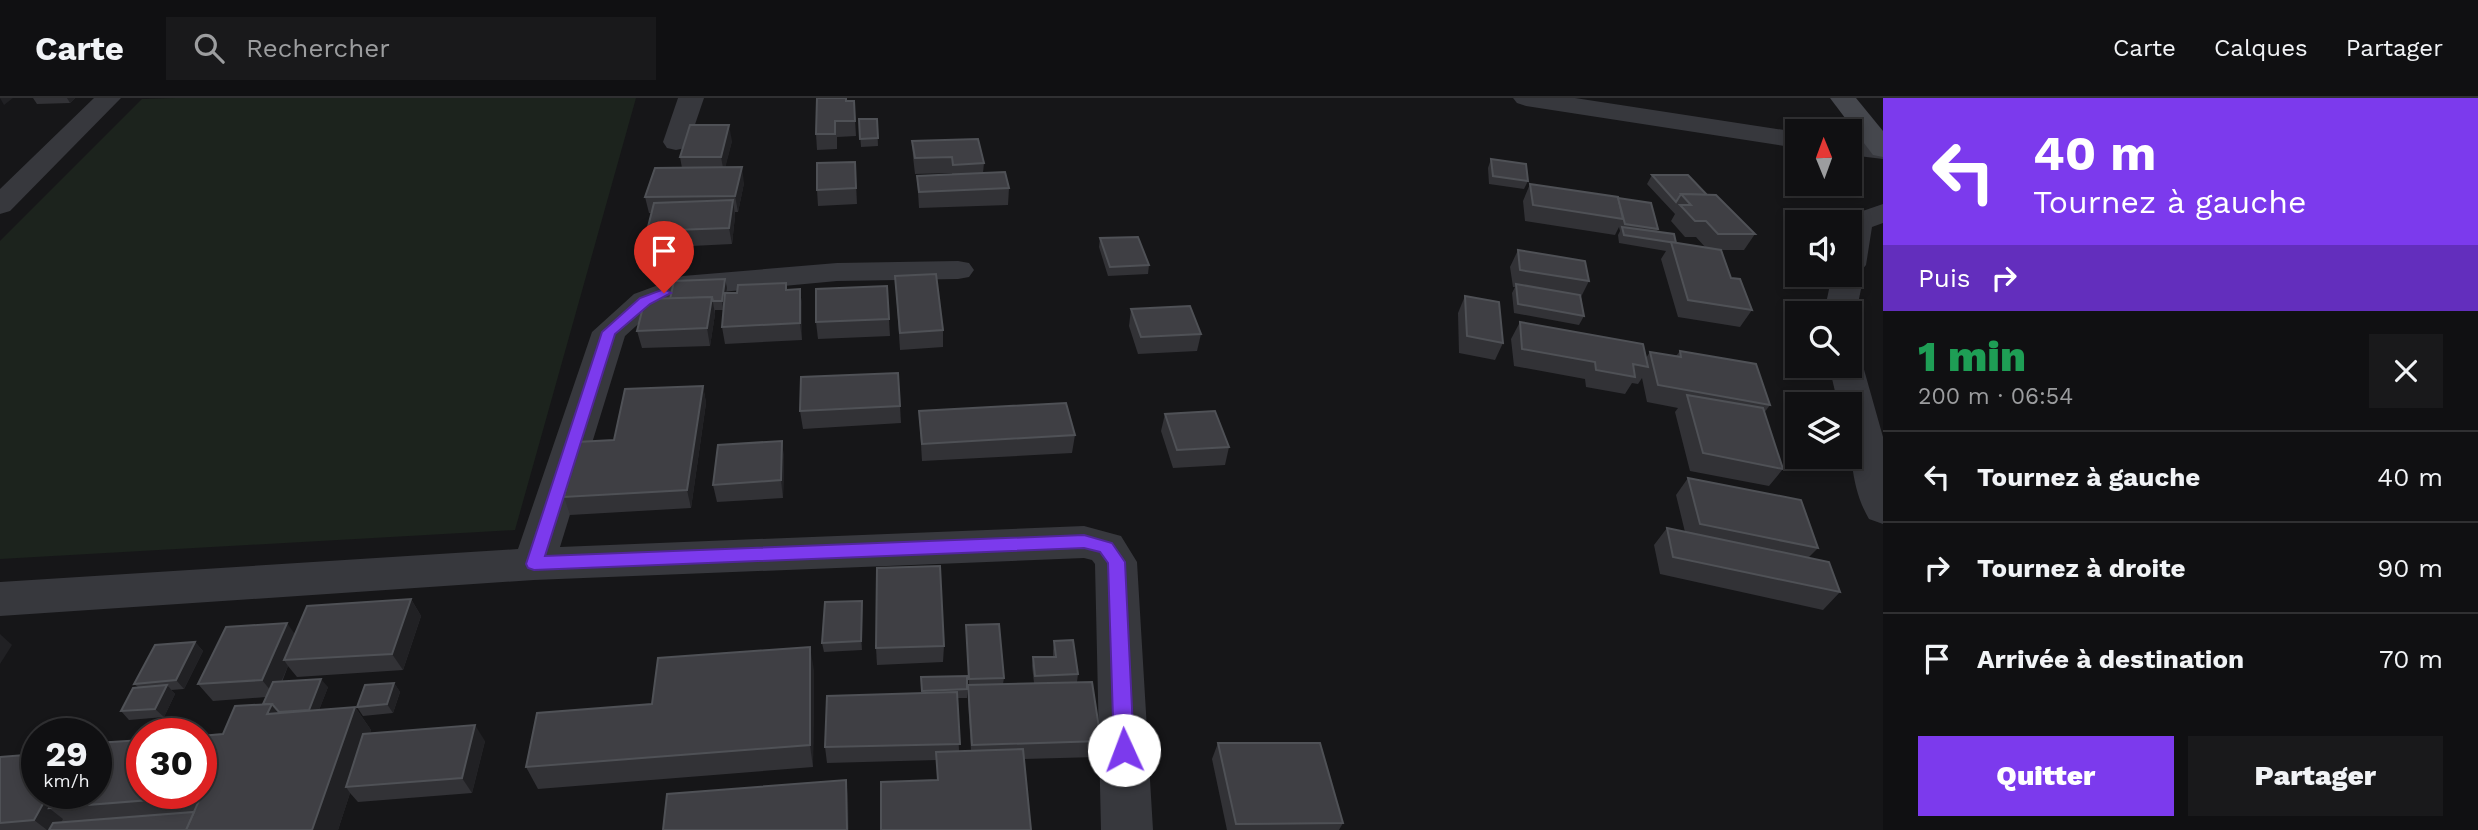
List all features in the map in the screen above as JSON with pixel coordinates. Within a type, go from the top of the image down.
[{"type":"street","points":[[0,205],[108,98]]},
{"type":"street","points":[[676,142],[691,98]]},
{"type":"street","points":[[1843,98],[1883,150]]},
{"type":"street","points":[[1532,99],[1785,138]]},
{"type":"street","points":[[1862,148],[1883,150]]},
{"type":"street","points":[[1862,221],[1883,213]]},
{"type":"street","points":[[534,564],[608,332],[645,301],[683,286],[837,272],[958,270]]},
{"type":"street","points":[[1849,378],[1883,509]]},
{"type":"street","points":[[0,599],[534,564],[1084,542],[1106,547],[1116,562],[1127,830]]},
{"type":"shaded area","points":[[636,98],[515,530],[0,559],[0,241],[142,99]]},
{"type":"building","points":[[817,98],[846,98],[846,101],[854,101],[855,121],[835,121],[835,134],[816,134]]},
{"type":"building","points":[[859,119],[877,119],[878,138],[860,139]]},
{"type":"building","points":[[690,125],[729,125],[721,157],[680,157]]},
{"type":"building","points":[[978,139],[984,163],[953,165],[952,157],[915,158],[912,141]]},
{"type":"building","points":[[1491,159],[1526,164],[1528,181],[1493,176]]},
{"type":"building","points":[[855,162],[856,188],[817,190],[817,163]]},
{"type":"building","points":[[742,167],[735,196],[645,197],[655,168]]},
{"type":"building","points":[[1005,172],[1009,188],[919,192],[917,176]]},
{"type":"building","points":[[1652,175],[1688,175],[1707,195],[1681,194],[1676,202]]},
{"type":"building","points":[[1530,184],[1618,197],[1623,219],[1533,205]]},
{"type":"building","points":[[1681,194],[1716,195],[1755,234],[1718,234],[1706,221],[1695,221],[1680,205],[1691,205]]},
{"type":"building","points":[[1618,198],[1651,203],[1658,229],[1625,224]]},
{"type":"building","points":[[733,200],[729,228],[647,231],[654,203]]},
{"type":"building","points":[[1622,227],[1674,234],[1676,243],[1624,235]]},
{"type":"building","points":[[1138,237],[1149,265],[1110,267],[1100,238]]},
{"type":"building","points":[[1671,242],[1721,250],[1731,278],[1740,279],[1752,310],[1688,300]]},
{"type":"building","points":[[1518,250],[1585,261],[1589,281],[1520,270]]},
{"type":"building","points":[[936,274],[943,330],[900,333],[895,276]]},
{"type":"building","points":[[725,279],[722,301],[713,301],[712,297],[670,299],[674,281]]},
{"type":"building","points":[[786,283],[786,290],[800,289],[800,323],[722,327],[725,293],[737,293],[738,285]]},
{"type":"building","points":[[1516,284],[1580,295],[1584,316],[1518,304]]},
{"type":"building","points":[[887,286],[889,319],[816,322],[816,289]]},
{"type":"building","points":[[1465,296],[1499,302],[1503,343],[1467,336]]},
{"type":"building","points":[[712,297],[707,328],[637,331],[645,299]]},
{"type":"building","points":[[1190,306],[1201,334],[1141,337],[1131,309]]},
{"type":"building","points":[[1520,322],[1643,344],[1648,367],[1633,364],[1635,377],[1596,370],[1595,362],[1522,349]]},
{"type":"building","points":[[1680,351],[1756,364],[1770,405],[1658,385],[1650,352],[1681,357]]},
{"type":"building","points":[[898,373],[900,406],[800,411],[801,377]]},
{"type":"building","points":[[703,386],[687,490],[564,497],[577,442],[614,440],[625,389]]},
{"type":"building","points":[[1687,395],[1763,408],[1783,469],[1703,453]]},
{"type":"building","points":[[1066,403],[1075,435],[922,444],[919,411]]},
{"type":"building","points":[[1215,411],[1229,447],[1177,450],[1165,414]]},
{"type":"building","points":[[782,441],[781,480],[713,485],[718,445]]},
{"type":"building","points":[[1688,478],[1801,500],[1818,548],[1700,524]]},
{"type":"building","points":[[1667,528],[1829,562],[1840,592],[1673,557]]},
{"type":"building","points":[[940,566],[944,646],[876,648],[877,568]]},
{"type":"building","points":[[411,599],[392,654],[284,660],[307,606]]},
{"type":"building","points":[[862,601],[861,641],[822,643],[825,602]]},
{"type":"building","points":[[287,623],[262,680],[198,684],[226,627]]},
{"type":"building","points":[[999,624],[1004,678],[969,679],[966,625]]},
{"type":"building","points":[[1073,640],[1078,674],[1035,676],[1033,657],[1056,657],[1054,641]]},
{"type":"building","points":[[195,642],[176,680],[134,684],[155,645]]},
{"type":"building","points":[[810,647],[810,745],[526,767],[537,713],[652,704],[658,658]]},
{"type":"building","points":[[967,676],[967,689],[922,691],[921,677]]},
{"type":"building","points":[[321,679],[309,710],[279,712],[272,704],[263,704],[273,682]]},
{"type":"building","points":[[1092,682],[1101,741],[972,745],[968,685]]},
{"type":"building","points":[[394,683],[387,704],[357,707],[365,685]]},
{"type":"building","points":[[167,685],[155,709],[121,711],[133,688]]},
{"type":"building","points":[[957,692],[960,744],[825,747],[827,696]]},
{"type":"building","points":[[272,704],[267,714],[355,707],[312,830],[186,830],[195,809],[217,809],[217,735],[223,734],[235,706]]},
{"type":"building","points":[[475,725],[462,778],[346,787],[363,734]]},
{"type":"building","points":[[126,741],[126,802],[112,803],[112,742]]},
{"type":"building","points":[[1218,743],[1320,743],[1343,823],[1236,824]]},
{"type":"building","points":[[1023,749],[1031,830],[881,830],[881,782],[938,780],[936,752]]},
{"type":"building","points":[[21,755],[21,809],[40,809],[34,820],[0,823],[0,757]]},
{"type":"building","points":[[846,780],[847,830],[663,830],[667,794]]},
{"type":"building","points":[[194,812],[186,830],[49,830],[53,823]]},
{"type":"route","points":[[664,293],[645,301],[608,332],[534,564],[1084,542],[1106,547],[1116,562],[1124,750]]}]
